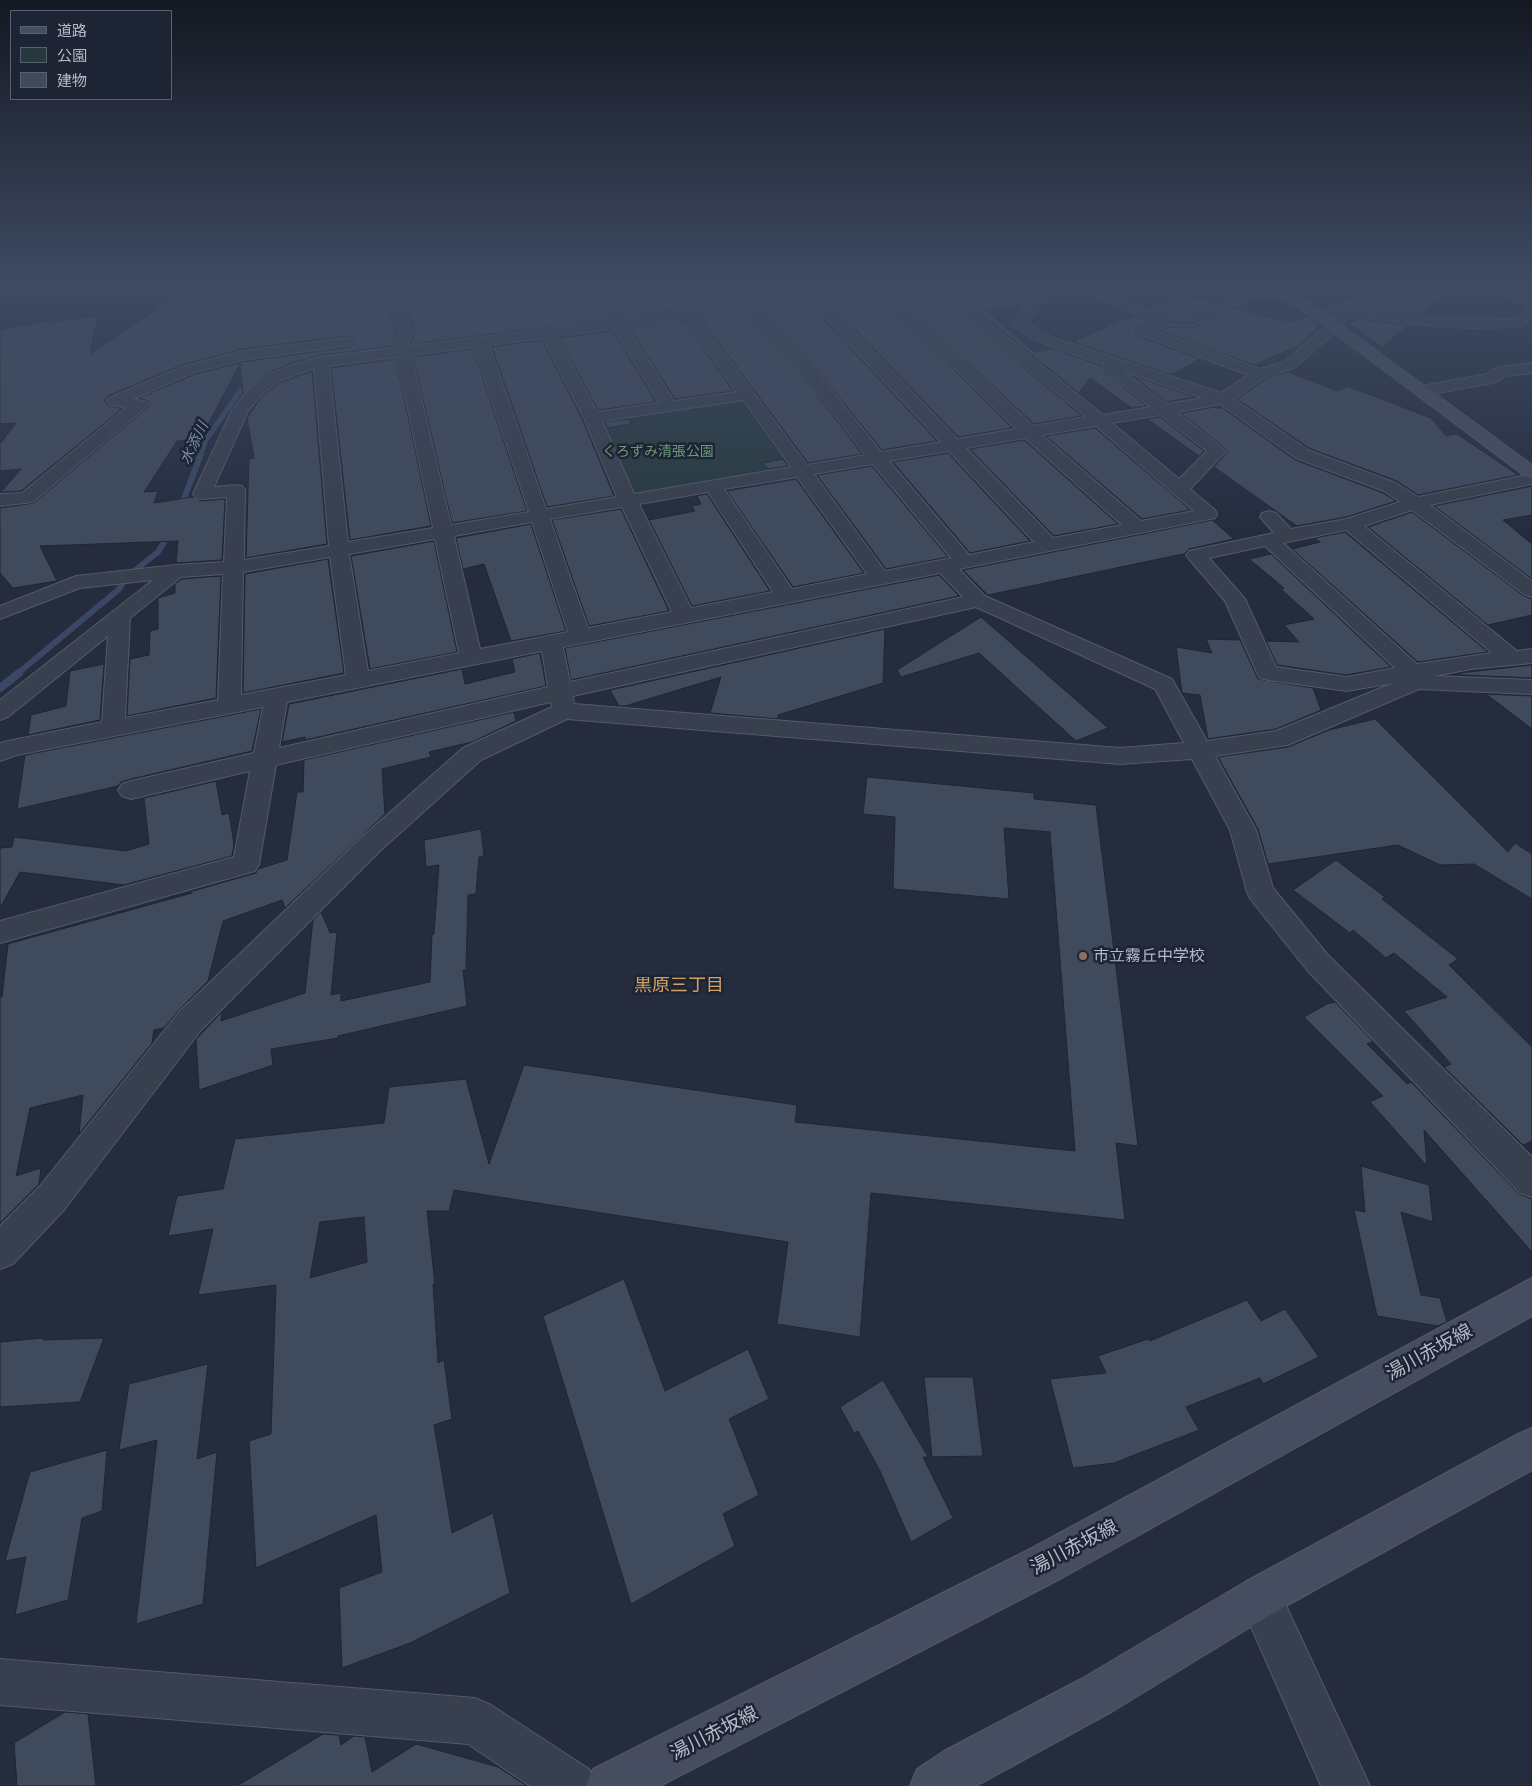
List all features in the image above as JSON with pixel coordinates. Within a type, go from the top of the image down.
[{"type":"main road","points":[[1393,369],[1532,473]]},
{"type":"main road","name":"湯川赤坂線","points":[[610,1786],[1047,1563],[1532,1296]]},
{"type":"main road","points":[[953,1780],[1260,1597],[1532,1448]]},
{"type":"street","points":[[0,500],[27,498],[140,405],[115,401],[190,369]]},
{"type":"street","points":[[229,706],[236,490],[202,494],[240,410],[255,392],[273,378],[293,369]]},
{"type":"street","points":[[322,369],[339,550],[358,681]]},
{"type":"street","points":[[408,369],[471,658]]},
{"type":"street","points":[[490,369],[580,636]]},
{"type":"street","points":[[567,369],[592,418],[628,500],[684,616]]},
{"type":"street","points":[[646,369],[669,406]]},
{"type":"street","points":[[729,369],[880,578]]},
{"type":"street","points":[[807,369],[877,458],[954,563],[978,600],[1164,684],[1243,830],[1261,892],[1317,962],[1532,1181]]},
{"type":"street","points":[[881,369],[1047,544]]},
{"type":"street","points":[[964,369],[1029,432],[1136,528]]},
{"type":"street","points":[[0,753],[12,748],[1208,514],[1037,369]]},
{"type":"street","points":[[1112,369],[1217,451],[1179,490]]},
{"type":"street","points":[[1133,369],[1222,399],[1302,454],[1390,487],[1415,503],[1532,591]]},
{"type":"street","points":[[1247,369],[1260,374]]},
{"type":"street","points":[[4,606],[76,582],[176,571],[232,568],[1222,399],[1260,374],[1275,369]]},
{"type":"street","points":[[1421,390],[1492,378],[1498,372],[1521,369]]},
{"type":"street","points":[[592,418],[747,394]]},
{"type":"street","points":[[1522,657],[1472,662],[1347,684],[1268,673],[1235,599],[1196,555],[1350,524],[1415,503],[1532,479]]},
{"type":"street","points":[[713,486],[786,596]]},
{"type":"street","points":[[1269,517],[1278,538],[1412,672]]},
{"type":"street","points":[[1350,524],[1522,657]]},
{"type":"street","points":[[0,712],[176,571]]},
{"type":"street","points":[[131,790],[265,758],[562,702],[735,652],[978,600]]},
{"type":"street","points":[[113,729],[120,615]]},
{"type":"street","points":[[552,642],[562,702]]},
{"type":"street","points":[[0,1250],[52,1198],[190,1021],[371,844],[472,754],[562,702],[1120,756],[1200,750],[1280,739],[1416,682],[1532,687]]},
{"type":"street","points":[[0,932],[246,864],[276,697]]},
{"type":"street","points":[[1260,1597],[1346,1786]]},
{"type":"street","points":[[0,1682],[475,1721],[572,1786]]},
{"type":"green space","name":"くろずみ清張公園","points":[[739,398],[789,467],[634,496],[599,420]]},
{"type":"building","points":[[0,369],[171,369],[108,396],[105,400],[107,405],[122,409],[21,491],[1,492],[21,469],[0,471],[0,444],[16,423],[0,424]]},
{"type":"building","points":[[214,369],[237,369],[200,439],[177,441],[144,492],[158,491],[154,503],[193,497],[202,501],[225,499],[222,560],[176,563],[178,541],[40,546],[57,581],[13,588],[0,573],[0,508],[34,503],[149,406],[148,401],[139,398],[193,375]]},
{"type":"building","points":[[241,369],[276,369],[266,374],[243,394]]},
{"type":"building","points":[[331,369],[398,369],[431,526],[350,540]]},
{"type":"building","points":[[416,369],[480,369],[527,511],[452,523]]},
{"type":"building","points":[[500,369],[557,369],[582,419],[614,496],[547,507]]},
{"type":"building","points":[[576,369],[636,369],[656,402],[598,410]]},
{"type":"building","points":[[656,369],[718,369],[733,391],[675,399]]},
{"type":"building","points":[[738,369],[797,369],[862,454],[808,463]]},
{"type":"building","points":[[816,369],[870,369],[937,441],[882,450]]},
{"type":"building","points":[[893,369],[953,369],[1012,428],[958,437]]},
{"type":"building","points":[[975,369],[1026,369],[1082,416],[1034,424]]},
{"type":"building","points":[[1050,369],[1101,369],[1146,406],[1132,408],[1090,378],[1079,393]]},
{"type":"building","points":[[1154,369],[1181,369],[1171,375]]},
{"type":"building","points":[[312,371],[327,544],[246,558],[249,459],[254,458],[247,418],[262,396],[280,383]]},
{"type":"building","points":[[1287,372],[1338,391],[1347,386],[1431,418],[1446,436],[1457,434],[1518,475],[1418,495],[1397,481],[1309,448],[1237,399],[1267,378]]},
{"type":"building","points":[[1133,376],[1195,397],[1166,402]]},
{"type":"building","points":[[1215,407],[1218,409],[1221,407],[1295,460],[1383,493],[1396,501],[1346,517],[1297,526],[1214,467],[1227,450],[1181,413]]},
{"type":"building","points":[[1160,417],[1204,451],[1199,456],[1147,419]]},
{"type":"building","points":[[628,419],[631,424],[607,428],[605,422]]},
{"type":"building","points":[[1095,428],[1190,510],[1142,519],[1046,436]]},
{"type":"building","points":[[1024,440],[1118,524],[1054,536],[970,449]]},
{"type":"building","points":[[948,453],[1030,541],[970,553],[893,462]]},
{"type":"building","points":[[783,459],[788,466],[768,469],[763,463]]},
{"type":"building","points":[[872,466],[948,557],[886,569],[817,475]]},
{"type":"building","points":[[796,479],[864,573],[793,587],[727,491]]},
{"type":"building","points":[[1532,486],[1532,515],[1503,520],[1532,544],[1532,579],[1434,506]]},
{"type":"building","points":[[707,494],[770,591],[692,606],[649,520],[695,511],[692,506],[701,504],[697,496]]},
{"type":"building","points":[[621,509],[669,611],[589,626],[552,520]]},
{"type":"building","points":[[1412,512],[1524,596],[1532,599],[1532,615],[1488,625],[1368,527]]},
{"type":"building","points":[[1212,520],[1234,539],[1189,549],[1184,554],[988,595],[963,570]]},
{"type":"building","points":[[531,524],[566,631],[511,641],[484,564],[463,569],[456,538]]},
{"type":"building","points":[[1345,532],[1488,652],[1418,662],[1292,549],[1320,542],[1314,538]]},
{"type":"building","points":[[434,541],[457,652],[370,669],[351,556]]},
{"type":"building","points":[[1271,554],[1391,667],[1346,675],[1277,665],[1266,641],[1299,642],[1284,625],[1314,619],[1281,589],[1284,588],[1249,559]]},
{"type":"building","points":[[328,559],[344,673],[243,693],[245,574]]},
{"type":"building","points":[[939,575],[959,596],[571,680],[565,648]]},
{"type":"building","points":[[221,576],[216,698],[127,716],[130,659],[149,655],[150,631],[158,629],[158,598],[175,593],[175,584],[182,579]]},
{"type":"building","points":[[981,617],[1108,728],[1076,741],[979,653],[901,677],[897,670]]},
{"type":"building","points":[[885,629],[883,683],[778,715],[778,719],[710,713],[721,677],[625,706],[619,706],[610,690]]},
{"type":"building","points":[[1206,639],[1240,640],[1258,679],[1313,688],[1321,710],[1276,729],[1208,739],[1200,695],[1182,693],[1176,647],[1212,653]]},
{"type":"building","points":[[540,653],[546,686],[305,740],[305,737],[282,742],[289,704],[462,669],[465,684],[515,672],[512,659]]},
{"type":"building","points":[[104,664],[100,720],[28,735],[31,715],[66,706],[70,671]]},
{"type":"building","points":[[1532,665],[1532,678],[1462,675],[1459,673]]},
{"type":"building","points":[[1486,694],[1532,696],[1532,729]]},
{"type":"building","points":[[261,709],[252,751],[131,779],[121,782],[118,786],[17,809],[25,755]]},
{"type":"building","points":[[514,712],[516,721],[472,742],[429,752],[431,757],[382,769],[385,814],[285,908],[282,900],[223,921],[208,981],[164,1028],[154,1030],[152,1043],[79,1134],[83,1095],[30,1108],[16,1176],[41,1168],[39,1184],[0,1223],[0,997],[2,997],[8,944],[192,893],[186,893],[256,873],[258,869],[287,860],[297,792],[303,792],[304,760]]},
{"type":"building","points":[[1375,719],[1508,852],[1515,843],[1532,854],[1532,899],[1474,864],[1440,865],[1398,845],[1268,864],[1258,829],[1218,757],[1288,747],[1329,730]]},
{"type":"building","points":[[867,777],[1034,793],[1034,799],[1096,805],[1138,1146],[1116,1143],[1125,1220],[871,1193],[860,1337],[777,1324],[788,1242],[454,1190],[449,1211],[427,1211],[435,1284],[433,1284],[438,1363],[444,1360],[452,1419],[434,1425],[452,1533],[493,1513],[510,1593],[410,1643],[342,1668],[339,1588],[382,1572],[376,1515],[256,1568],[249,1441],[271,1434],[276,1285],[198,1295],[213,1229],[168,1236],[177,1196],[223,1189],[235,1139],[384,1123],[389,1087],[466,1079],[489,1164],[524,1065],[797,1105],[795,1122],[1075,1151],[1050,832],[1004,828],[1009,899],[893,889],[895,817],[863,814]],"holes":[[[364,1217],[367,1262],[310,1278],[320,1222]]]},
{"type":"building","points":[[216,781],[222,815],[229,813],[234,844],[232,856],[124,885],[20,872],[0,908],[0,848],[12,847],[14,837],[126,851],[149,844],[144,798]]},
{"type":"building","points":[[481,829],[484,856],[479,857],[476,894],[468,895],[466,970],[463,970],[467,1006],[338,1036],[338,1038],[271,1049],[273,1065],[199,1090],[196,1039],[222,1012],[221,1021],[305,993],[313,920],[321,912],[330,933],[337,932],[331,995],[341,993],[341,1001],[430,982],[432,935],[434,934],[439,865],[426,867],[424,840]]},
{"type":"building","points":[[1336,860],[1385,897],[1382,899],[1458,959],[1449,965],[1532,1047],[1532,1141],[1523,1145],[1444,1067],[1451,1064],[1404,1011],[1447,997],[1394,953],[1386,958],[1353,930],[1350,933],[1293,890]]},
{"type":"building","points":[[1335,1002],[1373,1041],[1367,1044],[1407,1084],[1411,1082],[1519,1194],[1532,1199],[1532,1252],[1424,1130],[1427,1166],[1370,1102],[1383,1096],[1304,1017],[1327,1004]]},
{"type":"building","points":[[1361,1166],[1429,1185],[1433,1222],[1401,1212],[1421,1295],[1440,1298],[1447,1322],[1438,1326],[1377,1316],[1354,1210],[1365,1212]]},
{"type":"building","points":[[624,1279],[665,1391],[748,1349],[769,1399],[729,1419],[759,1495],[723,1514],[735,1546],[631,1604],[543,1316]]},
{"type":"building","points":[[1247,1300],[1261,1321],[1285,1309],[1319,1357],[1263,1384],[1260,1378],[1186,1407],[1199,1430],[1114,1463],[1073,1468],[1050,1379],[1106,1373],[1098,1356],[1148,1339],[1150,1341]]},
{"type":"building","points":[[43,1338],[43,1340],[104,1338],[80,1402],[0,1407],[0,1342]]},
{"type":"building","points":[[208,1364],[197,1459],[217,1452],[203,1604],[136,1624],[157,1440],[119,1450],[129,1384]]},
{"type":"building","points":[[924,1377],[973,1377],[983,1456],[932,1457]]},
{"type":"building","points":[[883,1380],[928,1457],[923,1457],[953,1518],[911,1542],[880,1471],[858,1431],[854,1433],[840,1407]]},
{"type":"building","points":[[107,1450],[102,1511],[82,1518],[68,1600],[15,1615],[26,1557],[5,1561],[30,1472]]},
{"type":"building","points":[[65,1712],[88,1714],[96,1786],[17,1786],[14,1743]]},
{"type":"building","points":[[323,1734],[339,1735],[341,1745],[354,1736],[365,1737],[372,1772],[416,1744],[498,1767],[527,1786],[237,1786]]},
{"type":"waterway","name":"水添川","points":[[200,456],[206,440],[240,391],[251,382]]},
{"type":"waterway","name":"水添川","points":[[180,509],[201,454]]},
{"type":"waterway","name":"水添川","points":[[17,674],[118,590],[128,576],[158,552],[170,532]]},
{"type":"waterway","name":"水添川","points":[[0,688],[19,673]]},
{"type":"place","name":"市立霧丘中学校","points":[[1083,956]]},
{"type":"district","name":"黒原三丁目","points":[[679,985]]}]
